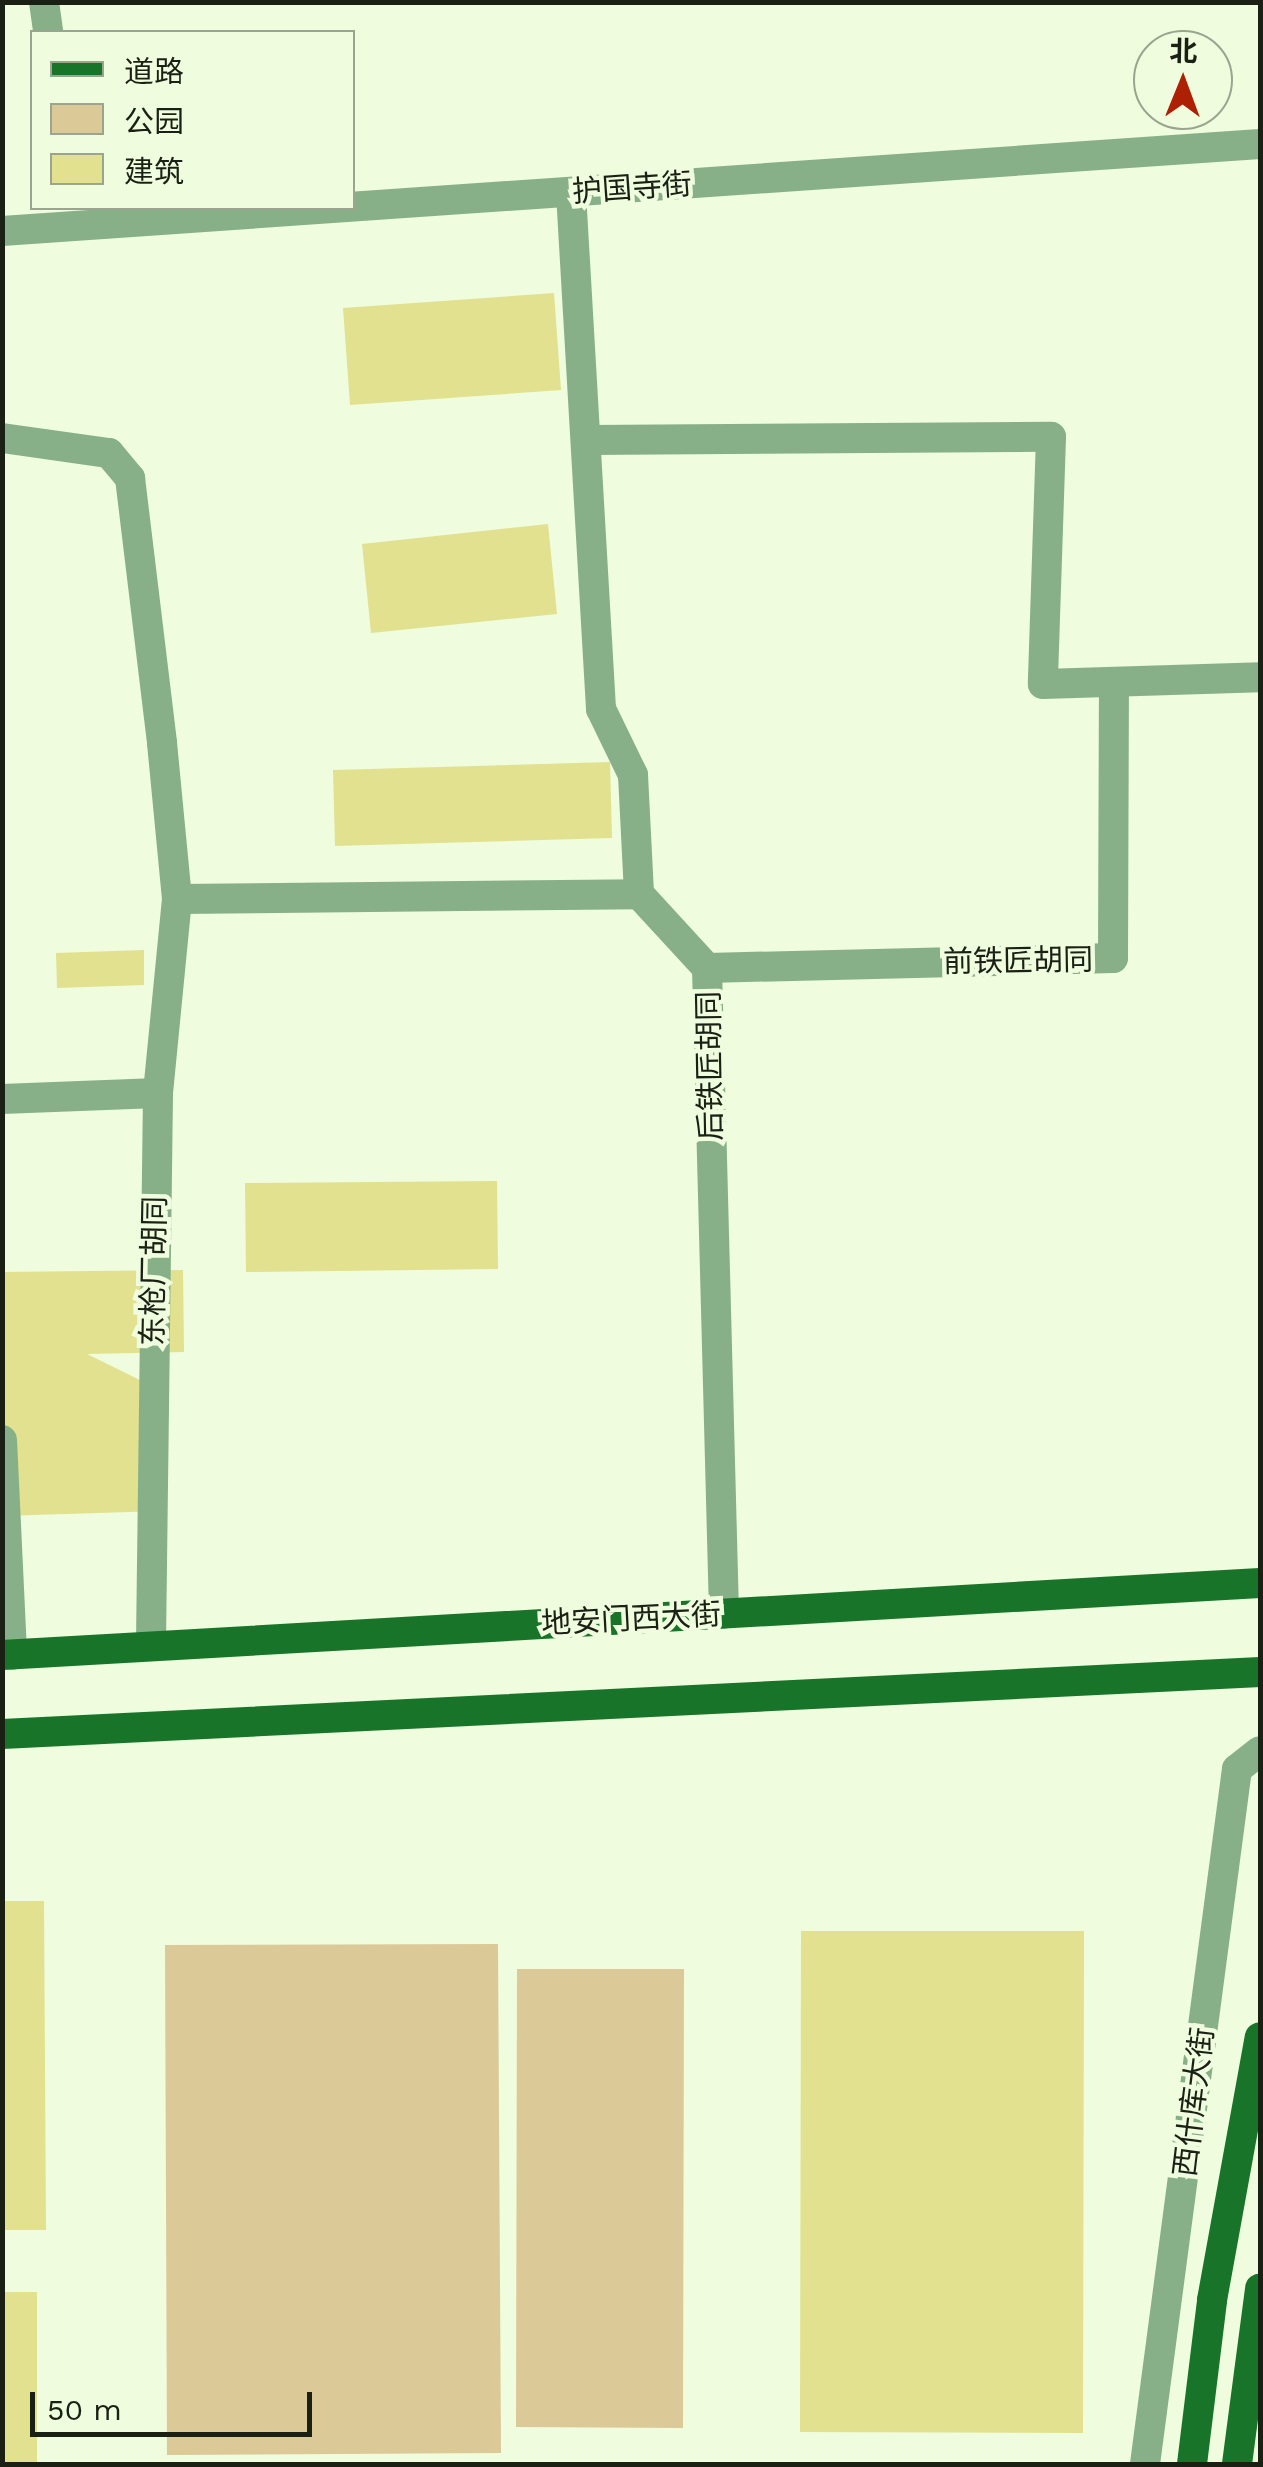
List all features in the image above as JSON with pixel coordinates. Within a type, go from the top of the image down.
[{"type":"main road","name":"地安门西大街","points":[[7,1655],[1260,1584]]},
{"type":"main road","points":[[2,1734],[1260,1672]]},
{"type":"main road","name":"西什库大街","points":[[1192,2464],[1212,2300],[1260,2037]]},
{"type":"main road","points":[[1237,2464],[1260,2288]]},
{"type":"street","points":[[44,2],[48,30]]},
{"type":"street","name":"护国寺街","points":[[355,204],[1260,144]]},
{"type":"street","points":[[177,899],[639,894],[633,775],[601,709],[589,440],[571,192]]},
{"type":"street","name":"护国寺街","points":[[2,231],[74,219],[240,210]]},
{"type":"street","points":[[589,440],[1052,436],[1043,684],[1260,677]]},
{"type":"street","name":"东枪厂胡同","points":[[2,438],[109,454],[130,478],[177,899],[158,1093],[151,1644]]},
{"type":"street","name":"前铁匠胡同","points":[[707,968],[1113,958],[1114,682]]},
{"type":"street","name":"后铁匠胡同","points":[[639,894],[707,968],[724,1614]]},
{"type":"street","points":[[2,1099],[158,1093]]},
{"type":"street","points":[[2,1440],[7,1655]]},
{"type":"street","name":"西什库大街","points":[[1145,2464],[1236,1770],[1260,1751]]},
{"type":"green space","points":[[498,1944],[501,2453],[167,2455],[165,1945]]},
{"type":"green space","points":[[517,1969],[684,1969],[683,2428],[516,2427]]},
{"type":"building","points":[[554,293],[561,390],[350,405],[343,308]]},
{"type":"building","points":[[548,524],[557,614],[371,633],[362,544]]},
{"type":"building","points":[[610,762],[612,838],[335,846],[333,770]]},
{"type":"building","points":[[144,950],[144,985],[57,988],[56,953]]},
{"type":"building","points":[[497,1181],[498,1269],[246,1272],[245,1183]]},
{"type":"building","points":[[183,1270],[184,1352],[87,1354],[148,1384],[161,1511],[2,1516],[2,1272]]},
{"type":"building","points":[[2,1901],[44,1901],[46,2230],[2,2230]]},
{"type":"building","points":[[801,1931],[1084,1931],[1083,2433],[800,2432]]},
{"type":"building","points":[[2,2292],[37,2292],[37,2464],[2,2464]]}]
